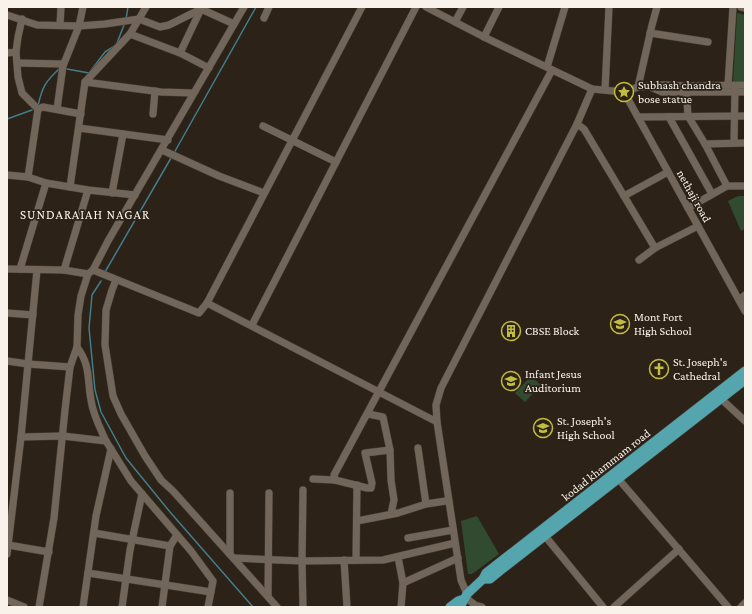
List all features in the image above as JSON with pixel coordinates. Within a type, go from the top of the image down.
[{"type":"main road","name":"kodad khammam road","points":[[483,579],[490,579],[546,536],[616,477],[718,396],[745,371]]},
{"type":"main road","name":"kodad khammam road","points":[[718,396],[745,380]]},
{"type":"main road","name":"kodad khammam road","points":[[450,607],[458,601],[464,599],[483,579],[486,573],[616,477]]},
{"type":"street","points":[[60,25],[61,7]]},
{"type":"street","points":[[57,109],[63,64],[79,26],[83,7]]},
{"type":"street","points":[[70,187],[86,82],[130,34],[136,19],[146,7]]},
{"type":"street","points":[[39,607],[54,518],[70,367],[77,347],[78,314],[81,296],[108,241],[244,7]]},
{"type":"street","points":[[264,18],[269,7]]},
{"type":"street","points":[[7,269],[93,272],[107,276],[199,313],[207,303],[362,7]]},
{"type":"street","points":[[252,325],[416,7]]},
{"type":"street","points":[[426,7],[484,37],[592,89],[624,92],[638,87],[651,87],[662,92],[745,85]]},
{"type":"street","points":[[455,22],[463,7]]},
{"type":"street","points":[[484,37],[499,7]]},
{"type":"street","points":[[336,480],[334,475],[380,392],[549,68],[565,7]]},
{"type":"street","points":[[605,90],[608,7]]},
{"type":"street","points":[[638,87],[657,7]]},
{"type":"street","points":[[733,7],[734,143]]},
{"type":"street","points":[[741,7],[745,8]]},
{"type":"street","points":[[7,15],[37,25],[79,26],[136,19],[156,26],[165,26],[201,8]]},
{"type":"street","points":[[201,8],[234,24]]},
{"type":"street","points":[[180,53],[201,8]]},
{"type":"street","points":[[22,19],[16,52],[22,93],[38,109]]},
{"type":"street","points":[[650,33],[708,42]]},
{"type":"street","points":[[130,34],[180,53],[208,68]]},
{"type":"street","points":[[7,53],[16,52]]},
{"type":"street","points":[[17,63],[63,64]]},
{"type":"street","points":[[86,82],[155,91],[193,93]]},
{"type":"street","points":[[733,87],[745,92]]},
{"type":"street","points":[[482,607],[464,599],[436,405],[441,388],[577,124],[592,89]]},
{"type":"street","points":[[686,89],[688,116],[706,144],[727,186]]},
{"type":"street","points":[[153,114],[155,91]]},
{"type":"street","name":"nethaji road","points":[[624,92],[745,311]]},
{"type":"street","points":[[38,109],[43,107],[81,114]]},
{"type":"street","points":[[28,177],[38,109]]},
{"type":"street","points":[[638,117],[745,116]]},
{"type":"street","points":[[669,117],[712,194]]},
{"type":"street","points":[[577,124],[584,129],[655,248]]},
{"type":"street","points":[[263,126],[336,162]]},
{"type":"street","points":[[79,128],[168,140]]},
{"type":"street","points":[[112,193],[123,134]]},
{"type":"street","points":[[706,144],[745,143]]},
{"type":"street","points":[[162,150],[219,176],[264,192]]},
{"type":"street","points":[[624,196],[668,172]]},
{"type":"street","points":[[7,175],[28,177],[46,183],[88,190],[135,195]]},
{"type":"street","points":[[20,269],[46,183]]},
{"type":"street","points":[[688,208],[727,186],[745,186]]},
{"type":"street","points":[[64,270],[88,190]]},
{"type":"street","points":[[639,260],[655,248],[698,226]]},
{"type":"street","points":[[7,554],[21,437],[37,270]]},
{"type":"street","points":[[116,280],[106,310],[105,345],[113,396],[132,435],[161,480],[173,490],[277,607]]},
{"type":"street","points":[[739,300],[745,295]]},
{"type":"street","points":[[207,303],[438,422]]},
{"type":"street","points":[[7,313],[33,315]]},
{"type":"street","points":[[77,347],[84,356],[86,362],[91,401],[97,421],[106,442],[131,481],[191,551],[213,581],[208,607]]},
{"type":"street","points":[[7,361],[70,367]]},
{"type":"street","points":[[718,396],[745,421]]},
{"type":"street","points":[[368,414],[383,417],[390,450],[391,480],[394,500],[391,514]]},
{"type":"street","points":[[21,437],[63,436],[106,442]]},
{"type":"street","points":[[418,448],[426,504]]},
{"type":"street","points":[[83,607],[96,516],[111,450]]},
{"type":"street","points":[[313,479],[336,480],[367,488],[372,487],[365,453],[390,450]]},
{"type":"street","points":[[616,477],[728,607]]},
{"type":"street","points":[[356,560],[357,485]]},
{"type":"street","points":[[303,490],[303,607]]},
{"type":"street","points":[[230,493],[232,556]]},
{"type":"street","points":[[268,596],[269,493]]},
{"type":"street","points":[[122,607],[142,494]]},
{"type":"street","points":[[356,521],[391,514],[426,504],[446,501],[449,502]]},
{"type":"street","points":[[408,538],[453,530]]},
{"type":"street","points":[[94,533],[170,546]]},
{"type":"street","points":[[162,607],[170,546],[177,535]]},
{"type":"street","points":[[546,536],[603,607]]},
{"type":"street","points":[[232,556],[268,560],[302,561],[383,560],[455,543]]},
{"type":"street","points":[[8,545],[49,552]]},
{"type":"street","points":[[614,607],[679,549]]},
{"type":"street","points":[[398,557],[403,582],[401,607]]},
{"type":"street","points":[[403,582],[458,558]]},
{"type":"street","points":[[344,560],[347,607]]},
{"type":"street","points":[[88,573],[211,592]]},
{"type":"street","points":[[7,600],[24,607]]},
{"type":"street","points":[[741,607],[745,604]]},
{"type":"green space","points":[[737,13],[745,15],[745,82],[733,82]]},
{"type":"green space","points":[[738,196],[745,196],[745,229],[741,231],[728,201]]},
{"type":"green space","points":[[531,376],[541,385],[525,402],[515,393]]},
{"type":"green space","points":[[477,516],[499,554],[472,574],[468,574],[461,521]]},
{"type":"waterway","points":[[126,19],[128,7]]},
{"type":"waterway","points":[[174,153],[256,7]]},
{"type":"waterway","points":[[117,43],[124,25]]},
{"type":"waterway","points":[[67,69],[89,73],[105,52],[113,47]]},
{"type":"waterway","points":[[38,106],[45,85],[59,69]]},
{"type":"waterway","points":[[7,119],[32,110]]},
{"type":"waterway","points":[[105,272],[171,158]]},
{"type":"waterway","points":[[101,281],[92,295],[89,328],[95,390],[101,412],[126,458],[170,512],[253,607]]},
{"type":"place","name":"Subhash chandra bose statue","points":[[624,92]]},
{"type":"place","name":"Mont Fort High School","points":[[620,324]]},
{"type":"place","name":"CBSE Block","points":[[511,331]]},
{"type":"place","name":"St. Joseph's Cathedral","points":[[659,369]]},
{"type":"place","name":"Infant Jesus Auditorium","points":[[511,381]]},
{"type":"place","name":"St. Joseph's High School","points":[[543,428]]},
{"type":"district","name":"SUNDARAIAH NAGAR","points":[[85,214]]}]
